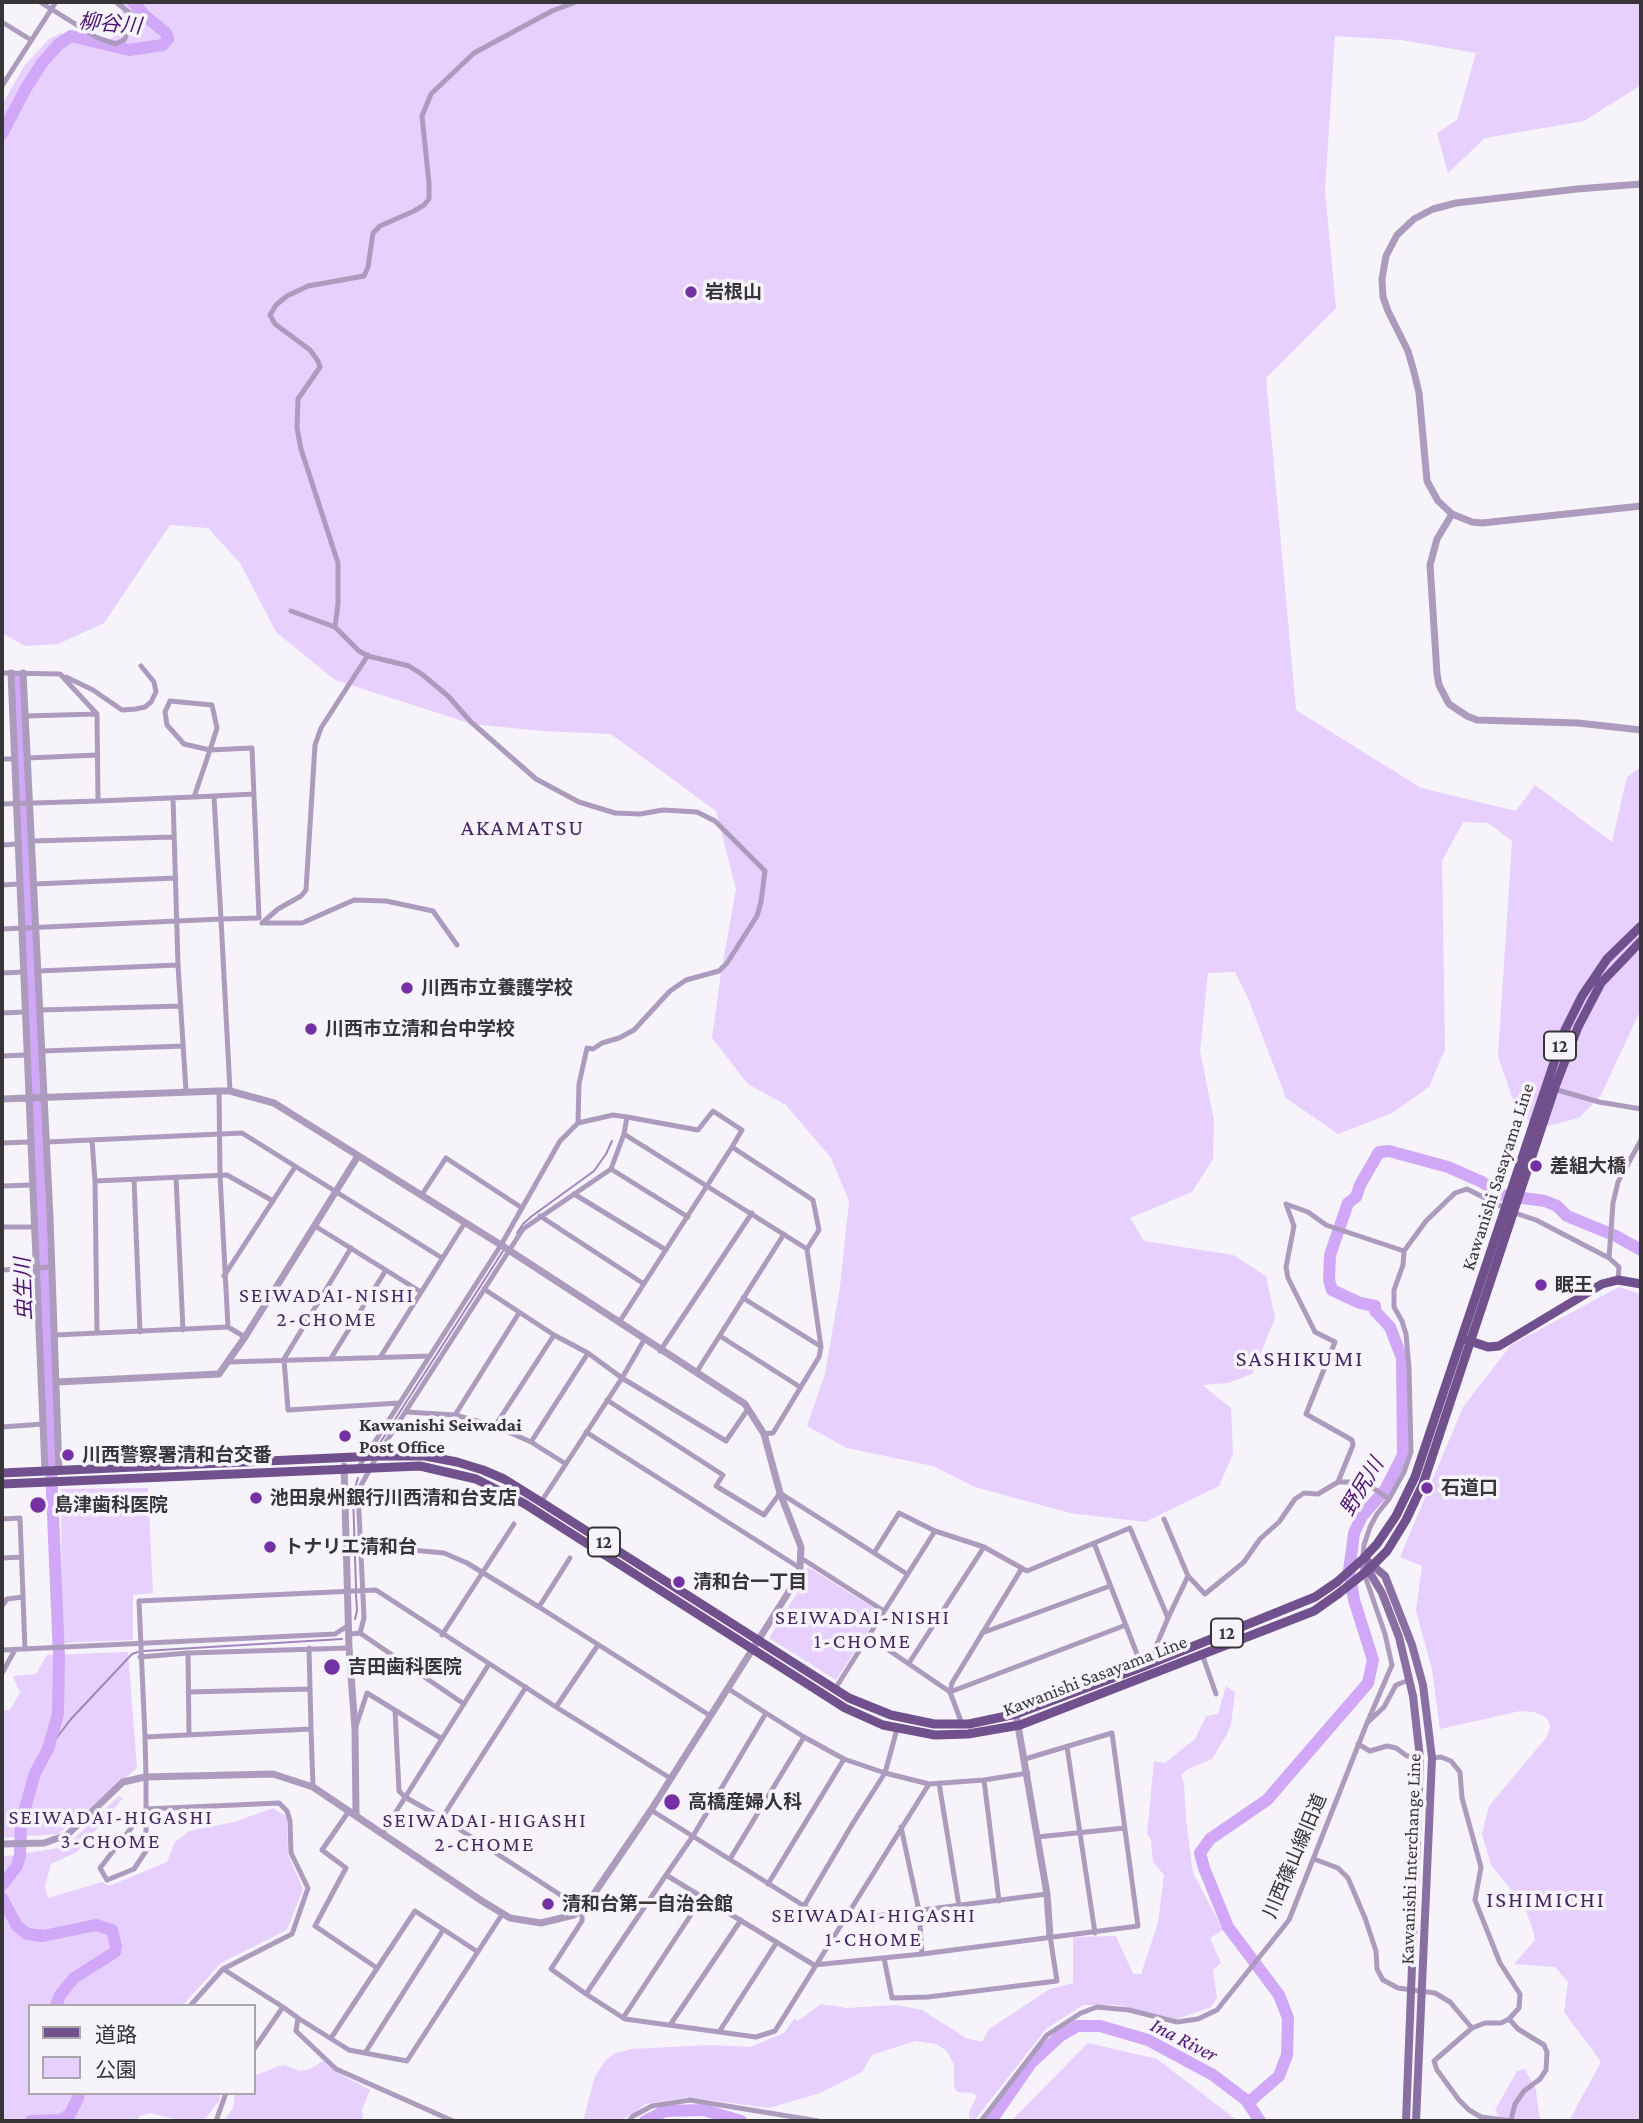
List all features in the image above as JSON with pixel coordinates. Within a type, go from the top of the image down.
[{"type":"main road","name":"Kawanishi Sasayama Line","points":[[1518,1187],[1565,1030],[1582,996],[1607,958],[1641,926]]},
{"type":"main road","name":"Kawanishi Sasayama Line","points":[[2,1484],[344,1464],[377,1456],[425,1456],[457,1462],[505,1479],[858,1715],[897,1729],[948,1735],[1020,1726],[1315,1597],[1337,1582],[1377,1544],[1396,1516],[1415,1476],[1578,1027],[1601,983],[1641,941]]},
{"type":"main road","points":[[1466,1340],[1488,1347],[1499,1346],[1602,1284],[1618,1280],[1641,1284]]},
{"type":"main road","name":"Kawanishi Sasayama Line","points":[[2,1473],[344,1464],[358,1468],[419,1466],[477,1479],[501,1490],[755,1645],[859,1704],[891,1716],[934,1724],[962,1724],[1016,1714],[1145,1670],[1202,1654],[1314,1611],[1338,1594],[1371,1568],[1387,1551],[1406,1520],[1423,1483],[1466,1340]]},
{"type":"main road","name":"Kawanishi Interchange Line","points":[[1364,1558],[1371,1568],[1399,1637],[1417,1723],[1420,1758],[1406,2121]]},
{"type":"main road","name":"Kawanishi Interchange Line","points":[[1371,1568],[1385,1576],[1412,1645],[1423,1685],[1432,1758],[1416,2121]]},
{"type":"street","points":[[40,2],[96,37],[115,44],[124,40],[132,24],[132,15],[116,2]]},
{"type":"street","points":[[2,86],[56,2]]},
{"type":"street","points":[[335,627],[338,563],[301,449],[297,419],[299,400],[320,367],[310,351],[275,324],[270,315],[276,305],[287,296],[308,286],[364,276],[373,233],[390,220],[424,205],[429,199],[422,116],[431,94],[474,53],[552,11],[576,2]]},
{"type":"street","points":[[2,22],[31,40]]},
{"type":"street","points":[[2,68],[10,73]]},
{"type":"street","points":[[1641,184],[1443,206],[1414,219],[1397,235],[1391,245],[1382,279],[1383,296],[1415,372],[1427,481],[1438,501],[1452,514],[1482,523],[1641,506]]},
{"type":"street","points":[[1452,514],[1437,540],[1430,565],[1437,674],[1439,685],[1449,704],[1476,720],[1578,723],[1641,730]]},
{"type":"street","points":[[291,611],[335,627],[359,651],[409,666],[423,675],[536,779],[579,802],[615,813],[640,814],[663,810],[697,812],[715,821],[765,871],[757,916],[719,971],[686,980],[670,991],[634,1030],[593,1049],[587,1048],[579,1084],[578,1123]]},
{"type":"street","points":[[368,655],[320,728],[315,745],[306,890],[262,923],[302,923],[354,900],[386,901],[433,911],[457,945]]},
{"type":"street","points":[[45,1471],[34,1268],[14,759],[6,673],[60,674],[93,690],[122,710],[145,707],[156,692],[154,682],[141,666]]},
{"type":"street","points":[[23,673],[47,1142],[59,1470]]},
{"type":"street","points":[[60,674],[96,714],[98,801]]},
{"type":"street","points":[[2,929],[259,918],[252,748],[210,750],[184,744],[167,725],[164,712],[170,701],[212,705],[217,728],[210,750],[194,797]]},
{"type":"street","points":[[25,716],[96,714]]},
{"type":"street","points":[[27,758],[98,755]]},
{"type":"street","points":[[2,759],[14,759]]},
{"type":"street","points":[[2,804],[254,794]]},
{"type":"street","points":[[214,797],[230,1091]]},
{"type":"street","points":[[173,798],[178,965],[186,1091]]},
{"type":"street","points":[[32,841],[173,837]]},
{"type":"street","points":[[2,845],[18,844]]},
{"type":"street","points":[[34,884],[176,878]]},
{"type":"street","points":[[2,885],[19,884]]},
{"type":"street","points":[[38,971],[178,965]]},
{"type":"street","points":[[2,973],[23,972]]},
{"type":"street","points":[[40,1010],[181,1006]]},
{"type":"street","points":[[2,1013],[24,1012]]},
{"type":"street","points":[[42,1051],[183,1046]]},
{"type":"street","points":[[2,1056],[26,1055]]},
{"type":"street","points":[[1554,1089],[1641,1109]]},
{"type":"street","points":[[219,1091],[220,1175],[228,1327]]},
{"type":"street","points":[[2,1099],[230,1091],[274,1103],[620,1321],[644,1340],[745,1404],[764,1434],[780,1493],[802,1547],[800,1568],[795,1582],[709,1715],[652,1810],[582,1909],[574,1915],[541,1923],[510,1918],[313,1787],[273,1774],[146,1777],[123,1782],[67,1835],[44,1843],[2,1844]]},
{"type":"street","points":[[358,1468],[501,1245],[560,1141],[578,1123],[613,1115],[698,1130],[713,1111],[742,1130],[620,1321]]},
{"type":"street","points":[[360,1633],[364,1618],[358,1491],[377,1456],[523,1229],[611,1169],[624,1134],[627,1117]]},
{"type":"street","points":[[47,1142],[242,1133],[442,1258]]},
{"type":"street","points":[[624,1134],[807,1249]]},
{"type":"street","points":[[92,1140],[97,1333]]},
{"type":"street","points":[[1609,1258],[1618,1182],[1641,1140]]},
{"type":"street","points":[[2,1143],[29,1142]]},
{"type":"street","points":[[732,1147],[813,1200],[819,1230],[807,1249],[821,1347],[819,1357],[773,1433],[764,1434]]},
{"type":"street","points":[[57,1382],[219,1374],[358,1156]]},
{"type":"street","points":[[421,1197],[446,1158],[522,1208]]},
{"type":"street","points":[[224,1276],[295,1167]]},
{"type":"street","points":[[611,1169],[688,1217]]},
{"type":"street","points":[[95,1181],[227,1175],[273,1200]]},
{"type":"street","points":[[176,1177],[183,1331]]},
{"type":"street","points":[[134,1179],[140,1332]]},
{"type":"street","points":[[2,1186],[31,1185]]},
{"type":"street","points":[[1367,1723],[1392,1665],[1385,1634],[1362,1567],[1363,1556],[1370,1527],[1404,1472],[1411,1452],[1407,1345],[1402,1321],[1394,1307],[1394,1290],[1403,1265],[1404,1251],[1426,1221],[1460,1190],[1467,1189],[1536,1220],[1609,1258],[1619,1268],[1618,1280]]},
{"type":"street","points":[[574,1194],[666,1250]]},
{"type":"street","points":[[1338,1482],[1353,1446],[1352,1440],[1306,1414],[1335,1342],[1315,1332],[1288,1278],[1286,1267],[1294,1226],[1286,1203],[1308,1212],[1326,1224],[1404,1251]]},
{"type":"street","points":[[660,1350],[752,1213]]},
{"type":"street","points":[[540,1216],[644,1284]]},
{"type":"street","points":[[381,1356],[464,1224]]},
{"type":"street","points":[[315,1226],[421,1292]]},
{"type":"street","points":[[2,1227],[33,1227]]},
{"type":"street","points":[[696,1373],[784,1234]]},
{"type":"street","points":[[351,1248],[284,1359],[288,1410],[399,1403]]},
{"type":"street","points":[[2,1270],[52,1267]]},
{"type":"street","points":[[331,1358],[386,1270]]},
{"type":"street","points":[[484,1289],[726,1441],[748,1409]]},
{"type":"street","points":[[743,1298],[821,1347]]},
{"type":"street","points":[[456,1415],[520,1313]]},
{"type":"street","points":[[55,1335],[228,1327],[245,1337]]},
{"type":"street","points":[[495,1426],[554,1335]]},
{"type":"street","points":[[720,1336],[800,1387]]},
{"type":"street","points":[[541,1502],[644,1340]]},
{"type":"street","points":[[531,1442],[588,1353]]},
{"type":"street","points":[[229,1362],[430,1356]]},
{"type":"street","points":[[607,1400],[723,1475],[716,1486],[764,1515],[780,1493]]},
{"type":"street","points":[[407,1412],[456,1415],[495,1426],[531,1442],[566,1464]]},
{"type":"street","points":[[2,1427],[43,1424]]},
{"type":"street","points":[[586,1432],[800,1568]]},
{"type":"street","points":[[344,1464],[350,1591],[349,1648],[355,1729],[353,1813],[322,1850],[346,1868],[315,1926],[377,1968]]},
{"type":"street","points":[[1164,1519],[1188,1576],[1205,1594],[1244,1562],[1260,1539],[1279,1522],[1295,1499],[1304,1493],[1318,1494],[1338,1482],[1355,1482],[1370,1486],[1388,1499]]},
{"type":"street","points":[[780,1493],[907,1574]]},
{"type":"street","points":[[874,1553],[899,1513],[935,1531],[984,1547],[1027,1571],[1130,1528],[1168,1618]]},
{"type":"street","points":[[2,1519],[20,1518],[25,1649]]},
{"type":"street","points":[[442,1634],[514,1524]]},
{"type":"street","points":[[835,1689],[935,1531]]},
{"type":"street","points":[[1094,1543],[1145,1670]]},
{"type":"street","points":[[909,1663],[984,1547]]},
{"type":"street","points":[[362,1554],[412,1550],[444,1553],[540,1607],[709,1715]]},
{"type":"street","points":[[2,1558],[22,1557]]},
{"type":"street","points":[[540,1607],[570,1558]]},
{"type":"street","points":[[801,1558],[884,1611]]},
{"type":"street","points":[[962,1724],[950,1692],[952,1683],[1022,1568]]},
{"type":"street","points":[[1145,1670],[1188,1576]]},
{"type":"street","points":[[982,1633],[1110,1587]]},
{"type":"street","points":[[192,2004],[223,1969],[292,1934],[308,1888],[291,1853],[287,1811],[279,1803],[146,1809],[100,1868],[107,1880],[134,1869],[146,1851],[146,1809],[146,1777],[145,1737],[139,1601],[376,1590],[670,1778]]},
{"type":"street","points":[[2,1606],[7,1599],[23,1597]]},
{"type":"street","points":[[950,1692],[1126,1625]]},
{"type":"street","points":[[140,1650],[335,1634],[349,1630],[360,1633],[464,1704]]},
{"type":"street","points":[[868,1636],[950,1692]]},
{"type":"street","points":[[556,1707],[598,1645]]},
{"type":"street","points":[[309,1648],[313,1787]]},
{"type":"street","points":[[2,1650],[140,1650],[187,1653],[349,1648]]},
{"type":"street","points":[[2,1673],[15,1650]]},
{"type":"street","points":[[187,1653],[189,1735]]},
{"type":"street","points":[[1202,1654],[1213,1692]]},
{"type":"street","points":[[382,1834],[489,1664]]},
{"type":"street","name":"川西篠山線旧道","points":[[981,2121],[1047,2035],[1081,2013],[1097,2007],[1129,2010],[1177,2022],[1198,2019],[1217,2010],[1289,1920],[1367,1723],[1384,1707],[1396,1685],[1409,1680]]},
{"type":"street","points":[[442,1818],[526,1687]]},
{"type":"street","points":[[727,1688],[844,1759],[886,1773],[929,1784],[1028,1773]]},
{"type":"street","points":[[188,1692],[309,1689]]},
{"type":"street","points":[[355,1729],[367,1693],[442,1739]]},
{"type":"street","points":[[395,1710],[400,1791],[405,1797],[582,1909]]},
{"type":"street","points":[[586,1994],[693,1836],[766,1713]]},
{"type":"street","points":[[884,1958],[892,1998],[929,1997],[1057,1981],[1047,1894],[1016,1714]]},
{"type":"street","points":[[145,1737],[311,1729]]},
{"type":"street","points":[[804,1906],[886,1773],[897,1729]]},
{"type":"street","points":[[666,1875],[814,1965],[1138,1926],[1112,1733],[1025,1759]]},
{"type":"street","points":[[730,1859],[804,1737]]},
{"type":"street","points":[[1358,1744],[1370,1751],[1387,1746],[1396,1748],[1407,1756],[1420,1758]]},
{"type":"street","points":[[1068,1747],[1095,1933]]},
{"type":"street","points":[[1432,1758],[1441,1757],[1451,1761],[1460,1772],[1462,1798],[1482,1867],[1475,1900],[1500,1963],[1520,1994],[1519,2008],[1509,2019],[1472,2028],[1434,2061],[1437,2070],[1469,2110],[1481,2117],[1512,2121],[1515,2104],[1524,2091],[1540,2079],[1546,2070],[1547,2052],[1545,2045],[1518,2029],[1509,2019]]},
{"type":"street","points":[[768,1884],[844,1759]]},
{"type":"street","points":[[984,1780],[999,1901]]},
{"type":"street","points":[[939,1783],[959,1906]]},
{"type":"street","points":[[582,1909],[582,1921],[551,1969],[623,2018],[756,2037],[775,2031],[929,1784]]},
{"type":"street","points":[[652,1810],[825,1919],[844,1920],[1047,1894]]},
{"type":"street","points":[[901,1827],[919,1911],[922,1954]]},
{"type":"street","points":[[1037,1837],[1125,1828]]},
{"type":"street","points":[[1314,1860],[1338,1868],[1348,1878],[1365,1918],[1376,1951],[1377,1969],[1383,1980],[1398,1988],[1435,1993],[1450,2002],[1472,2028]]},
{"type":"street","points":[[623,2018],[702,1898]]},
{"type":"street","points":[[331,2038],[415,1911],[478,1952]]},
{"type":"street","points":[[223,1969],[349,2050],[407,2061],[503,1913]]},
{"type":"street","points":[[670,2025],[741,1920]]},
{"type":"street","points":[[365,2053],[443,1930]]},
{"type":"street","points":[[719,2032],[777,1942]]},
{"type":"street","points":[[256,2046],[283,2007]]},
{"type":"street","points":[[298,2018],[296,2031],[336,2069],[449,2120]]},
{"type":"street","points":[[216,2121],[225,2095]]},
{"type":"street","points":[[629,2121],[652,2106],[690,2100],[818,2121]]},
{"type":"green space","points":[[120,2],[1641,2],[1641,85],[1584,121],[1485,138],[1448,173],[1437,133],[1457,120],[1476,53],[1401,40],[1335,36],[1325,190],[1336,308],[1266,378],[1296,710],[1421,788],[1516,811],[1535,785],[1612,842],[1627,777],[1641,767],[1641,1009],[1601,1095],[1579,1118],[1535,1129],[1514,1103],[1498,1056],[1512,841],[1488,823],[1463,822],[1442,861],[1445,1049],[1429,1087],[1392,1113],[1338,1134],[1286,1098],[1248,998],[1235,972],[1208,973],[1200,1051],[1214,1121],[1213,1159],[1192,1192],[1130,1218],[1144,1241],[1233,1255],[1266,1276],[1275,1318],[1252,1374],[1228,1383],[1202,1385],[1231,1408],[1233,1454],[1219,1486],[1145,1522],[1070,1513],[975,1487],[933,1466],[847,1448],[807,1426],[825,1374],[840,1287],[849,1201],[831,1158],[786,1105],[748,1084],[712,1038],[736,889],[716,811],[611,734],[472,724],[335,680],[276,632],[240,563],[208,528],[170,525],[104,623],[58,644],[25,646],[2,633],[2,105],[24,66],[49,39],[61,33],[96,44],[114,37],[124,24]]},
{"type":"green space","points":[[1619,1287],[1641,1294],[1641,2121],[1569,2121],[1601,2062],[1564,2012],[1568,1982],[1555,1967],[1514,1964],[1535,1940],[1532,1927],[1523,1904],[1491,1865],[1482,1834],[1489,1806],[1546,1738],[1549,1722],[1544,1716],[1534,1712],[1520,1711],[1440,1729],[1432,1669],[1416,1611],[1422,1566],[1400,1557],[1463,1407],[1511,1345]]},
{"type":"green space","points":[[148,1488],[153,1593],[133,1595],[133,1640],[62,1643],[61,1489]]},
{"type":"green space","points":[[808,1567],[880,1612],[836,1680],[769,1638],[801,1587]]},
{"type":"green space","points":[[128,1652],[137,1768],[58,1834],[2,1838],[2,1772],[5,1766],[2,1766],[2,1710],[10,1710],[20,1693],[13,1676],[36,1674],[47,1655]]},
{"type":"green space","points":[[1226,1686],[1235,1692],[1227,1734],[1212,1759],[1186,1770],[1181,1776],[1193,1873],[1223,1930],[1210,1938],[1221,1963],[1213,1970],[1217,1998],[1211,2007],[1177,2019],[1118,2005],[1083,2005],[1046,2029],[974,2121],[969,2117],[969,2112],[977,2096],[973,2093],[957,2092],[954,2087],[954,2064],[946,2050],[936,2044],[915,2041],[872,2055],[862,2072],[820,2093],[769,2108],[687,2097],[646,2104],[621,2121],[583,2121],[595,2076],[605,2061],[614,2054],[631,2049],[711,2045],[750,2047],[784,2033],[794,2019],[798,2021],[821,2004],[847,2008],[896,2005],[922,2010],[966,2038],[982,2042],[989,2029],[1050,1989],[1073,1983],[1073,1937],[1116,1936],[1133,1974],[1141,1974],[1158,1923],[1164,1875],[1153,1862],[1151,1840],[1147,1834],[1154,1761],[1165,1763],[1195,1739],[1206,1716],[1218,1714]]},
{"type":"green space","points":[[119,1796],[123,1798],[77,1852],[51,1864],[45,1886],[48,1898],[102,1882],[109,1886],[167,1862],[175,1842],[189,1831],[234,1822],[273,1808],[287,1817],[288,1855],[303,1889],[287,1930],[221,1963],[184,2004],[28,2004],[28,2095],[219,2095],[220,2099],[201,2121],[181,2121],[151,2113],[140,2116],[137,2121],[2,2121],[2,1857],[65,1847]]},
{"type":"green space","points":[[1088,2043],[1157,2059],[1238,2121],[1011,2121]]},
{"type":"green space","points":[[323,2061],[336,2072],[370,2090],[362,2110],[363,2121],[224,2121],[233,2108],[235,2095],[256,2095],[256,2075],[284,2065],[299,2071],[310,2069]]},
{"type":"green space","points":[[1525,2069],[1536,2090],[1540,2121],[1502,2121],[1495,2110],[1517,2071]]},
{"type":"waterway","name":"柳谷川","points":[[2,134],[42,63],[58,45],[71,36],[129,50],[163,45],[168,39],[166,33],[133,2]]},
{"type":"waterway","name":"虫生川","points":[[2,1885],[17,1866],[21,1823],[35,1773],[48,1749],[58,1714],[59,1657],[18,679]]},
{"type":"waterway","points":[[517,1233],[532,1216],[594,1171],[612,1141]]},
{"type":"waterway","name":"野尻川","points":[[1248,2103],[1279,2076],[1287,2055],[1288,2018],[1279,1995],[1228,1927],[1200,1853],[1210,1839],[1267,1800],[1368,1683],[1373,1660],[1354,1600],[1349,1570],[1354,1533],[1362,1516],[1385,1490],[1403,1455],[1402,1358],[1390,1327],[1375,1311],[1375,1306],[1360,1303],[1332,1290],[1329,1280],[1330,1255],[1348,1203],[1356,1197],[1379,1152],[1389,1151],[1448,1167],[1482,1182],[1500,1195],[1545,1201],[1557,1206],[1567,1216],[1616,1236],[1641,1250]]},
{"type":"waterway","points":[[378,1446],[503,1251]]},
{"type":"waterway","points":[[356,1588],[353,1494],[358,1478]]},
{"type":"waterway","points":[[355,1619],[356,1594]]},
{"type":"waterway","points":[[144,1651],[342,1639]]},
{"type":"waterway","points":[[48,1749],[71,1719],[132,1654],[138,1652]]},
{"type":"waterway","name":"虫生川","points":[[2,1898],[17,1926],[27,1934],[43,1936],[96,1925],[112,1930],[115,1952],[74,1978],[60,1995],[57,2004]]},
{"type":"waterway","name":"Ina River","points":[[991,2121],[1031,2063],[1060,2036],[1077,2026],[1100,2026],[1148,2040],[1213,2075],[1246,2100],[1260,2121]]},
{"type":"waterway","name":"虫生川","points":[[31,2121],[61,2120],[70,2114],[79,2095]]},
{"type":"waterway","name":"Ina River","points":[[645,2121],[665,2111],[704,2110],[741,2121]]},
{"type":"place","name":"岩根山","points":[[691,292]]},
{"type":"place","name":"川西市立養護学校","points":[[407,988]]},
{"type":"place","name":"川西市立清和台中学校","points":[[311,1029]]},
{"type":"place","name":"差組大橋","points":[[1536,1166]]},
{"type":"place","name":"眠王","points":[[1541,1285]]},
{"type":"place","name":"Kawanishi Seiwadai Post Office","points":[[345,1436]]},
{"type":"place","name":"川西警察署清和台交番","points":[[68,1455]]},
{"type":"place","name":"石道口","points":[[1427,1488]]},
{"type":"place","name":"池田泉州銀行川西清和台支店","points":[[256,1498]]},
{"type":"place","name":"島津歯科医院","points":[[38,1505]]},
{"type":"place","name":"トナリエ清和台","points":[[270,1547]]},
{"type":"place","name":"清和台一丁目","points":[[679,1582]]},
{"type":"place","name":"吉田歯科医院","points":[[332,1667]]},
{"type":"place","name":"高橋産婦人科","points":[[672,1802]]},
{"type":"place","name":"清和台第一自治会館","points":[[548,1904]]},
{"type":"district","name":"AKAMATSU","points":[[523,828]]},
{"type":"district","name":"SEIWADAI-NISHI 2-CHOME","points":[[327,1308]]},
{"type":"district","name":"SASHIKUMI","points":[[1300,1359]]},
{"type":"district","name":"SEIWADAI-NISHI 1-CHOME","points":[[863,1630]]},
{"type":"district","name":"SEIWADAI-HIGASHI 3-CHOME","points":[[111,1830]]},
{"type":"district","name":"SEIWADAI-HIGASHI 2-CHOME","points":[[485,1833]]},
{"type":"district","name":"ISHIMICHI","points":[[1546,1900]]},
{"type":"district","name":"SEIWADAI-HIGASHI 1-CHOME","points":[[874,1928]]}]
